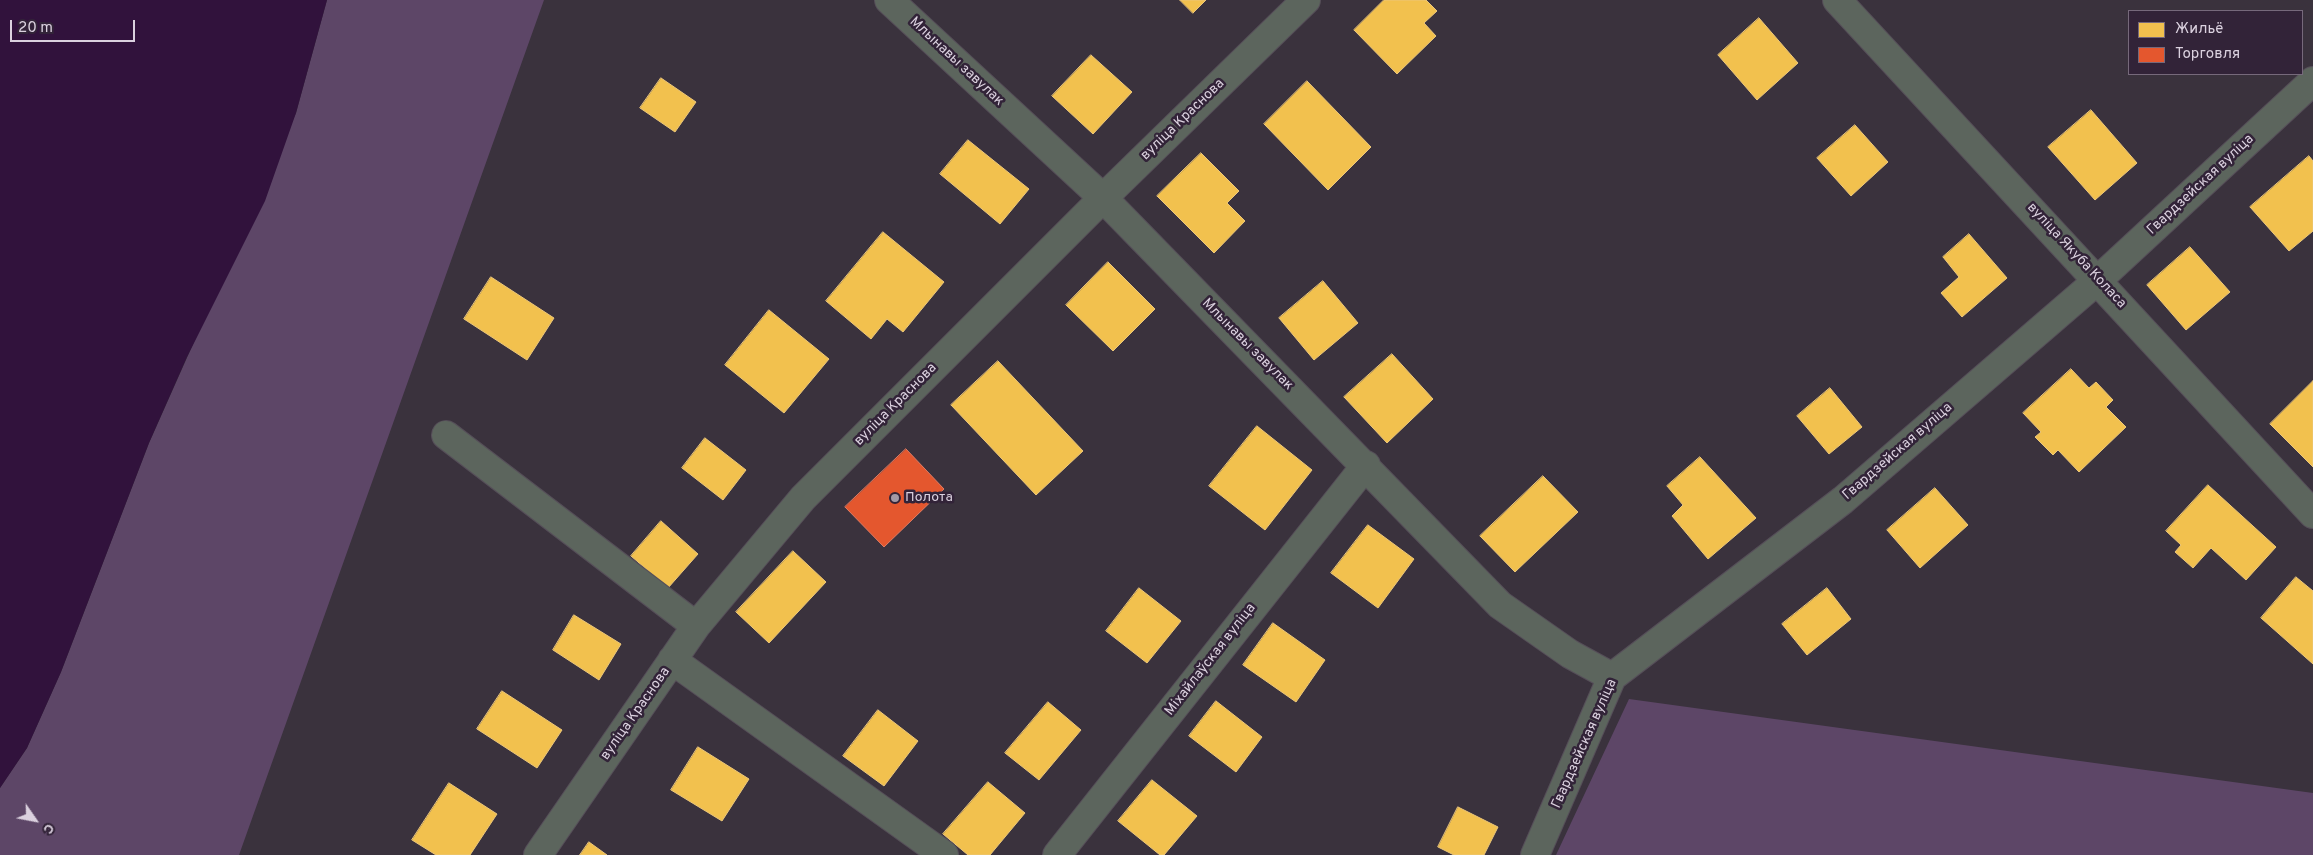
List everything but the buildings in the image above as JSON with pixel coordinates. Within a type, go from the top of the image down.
[{"type":"street","name":"Млынавы завулак","points":[[889,0],[1103,198],[1366,465],[1500,605],[1570,654],[1612,677]]},
{"type":"street","name":"вуліца Краснова","points":[[538,855],[696,626],[803,498],[1103,198],[1306,0]]},
{"type":"street","name":"вуліца Якуба Коласа","points":[[1837,0],[2313,514]]},
{"type":"street","name":"Гвардзейская вуліца","points":[[1535,855],[1612,677],[1843,500],[2098,280],[2313,81]]},
{"type":"street","points":[[446,435],[696,626]]},
{"type":"street","name":"Міхайлаўская вуліца","points":[[1057,855],[1366,465]]},
{"type":"street","points":[[672,660],[944,855]]},
{"type":"shaded area","points":[[0,0],[327,0],[296,113],[265,201],[187,357],[149,443],[61,672],[27,748],[0,788]]},
{"type":"shaded area","points":[[327,0],[544,0],[239,855],[0,855],[0,788],[27,748],[61,672],[149,443],[296,113]]},
{"type":"shaded area","points":[[1629,699],[2313,793],[2313,855],[1556,855]]},
{"type":"place","name":"Полота","points":[[895,498]]}]
